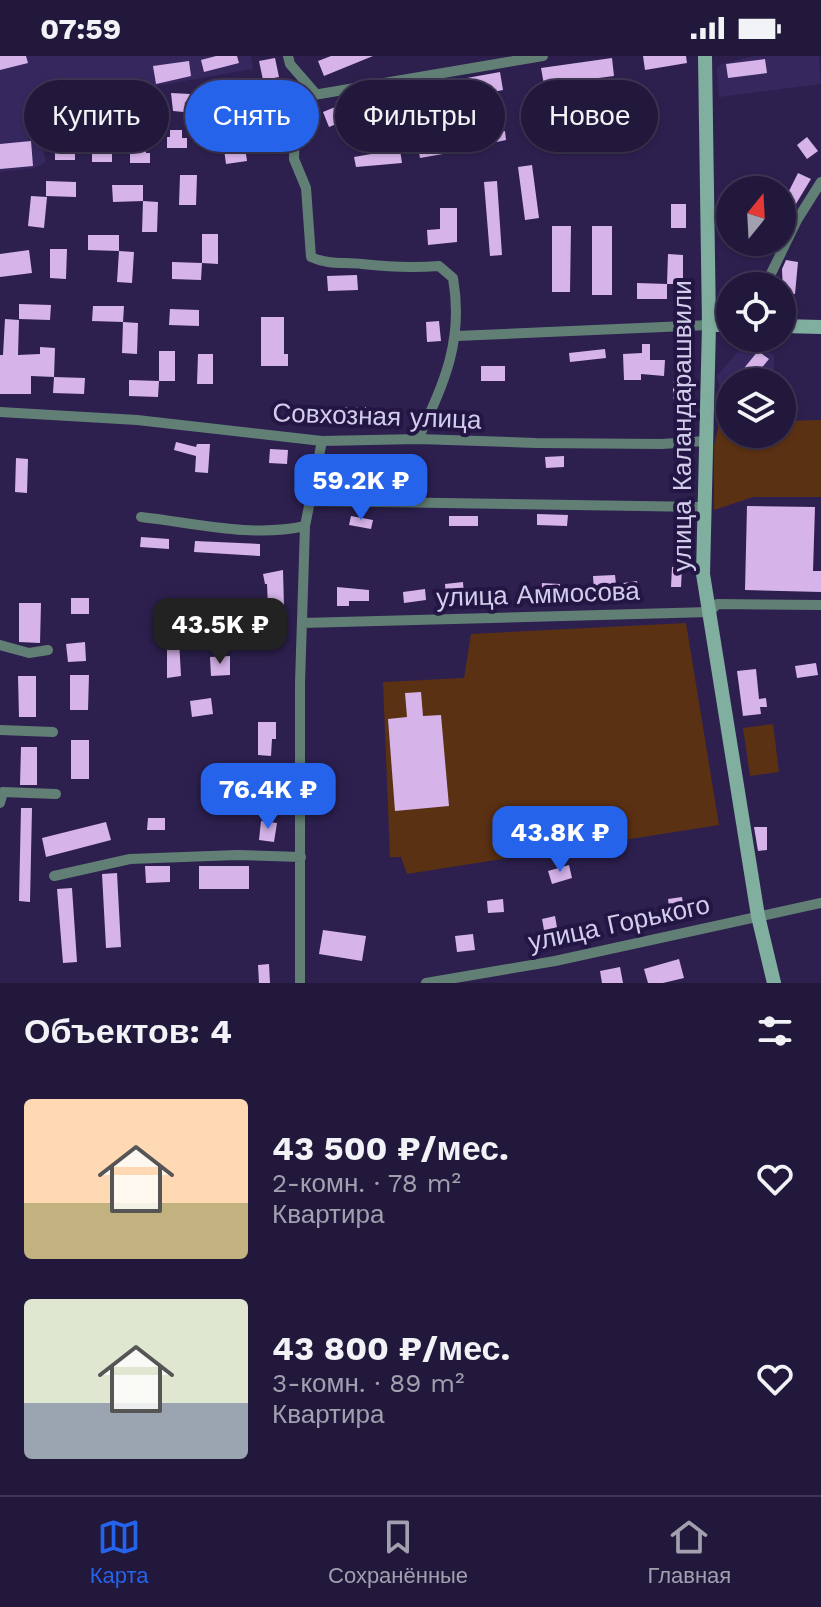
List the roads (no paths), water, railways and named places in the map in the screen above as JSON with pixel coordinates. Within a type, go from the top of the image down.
[{"type":"main road","name":"улица Каландарашвили","points":[[705,56],[709,325],[703,574],[758,916],[774,983]]},
{"type":"main road","points":[[709,325],[716,325]]},
{"type":"main road","points":[[796,326],[821,327]]},
{"type":"street","points":[[288,56],[290,64],[304,80]]},
{"type":"street","points":[[319,93],[543,56]]},
{"type":"street","points":[[294,152],[306,188],[311,257],[324,263],[387,268],[439,266],[453,278],[457,336],[444,384],[418,439]]},
{"type":"street","points":[[772,272],[797,220],[821,182]]},
{"type":"street","points":[[457,336],[709,325]]},
{"type":"street","name":"Совхозная улица","points":[[0,412],[137,420],[322,441],[418,439],[662,444],[705,441]]},
{"type":"street","points":[[300,983],[305,526],[322,441]]},
{"type":"street","points":[[310,501],[704,507]]},
{"type":"street","points":[[141,517],[190,526],[263,530],[305,526]]},
{"type":"street","name":"улица Аммосова","points":[[302,623],[710,612],[717,604],[821,605]]},
{"type":"street","points":[[0,645],[29,653],[48,650]]},
{"type":"street","points":[[0,730],[53,732]]},
{"type":"street","points":[[0,803],[3,792],[56,794]]},
{"type":"street","points":[[54,876],[130,859],[237,855],[301,857]]},
{"type":"street","name":"улица Горького","points":[[426,983],[555,961],[821,903]]}]
